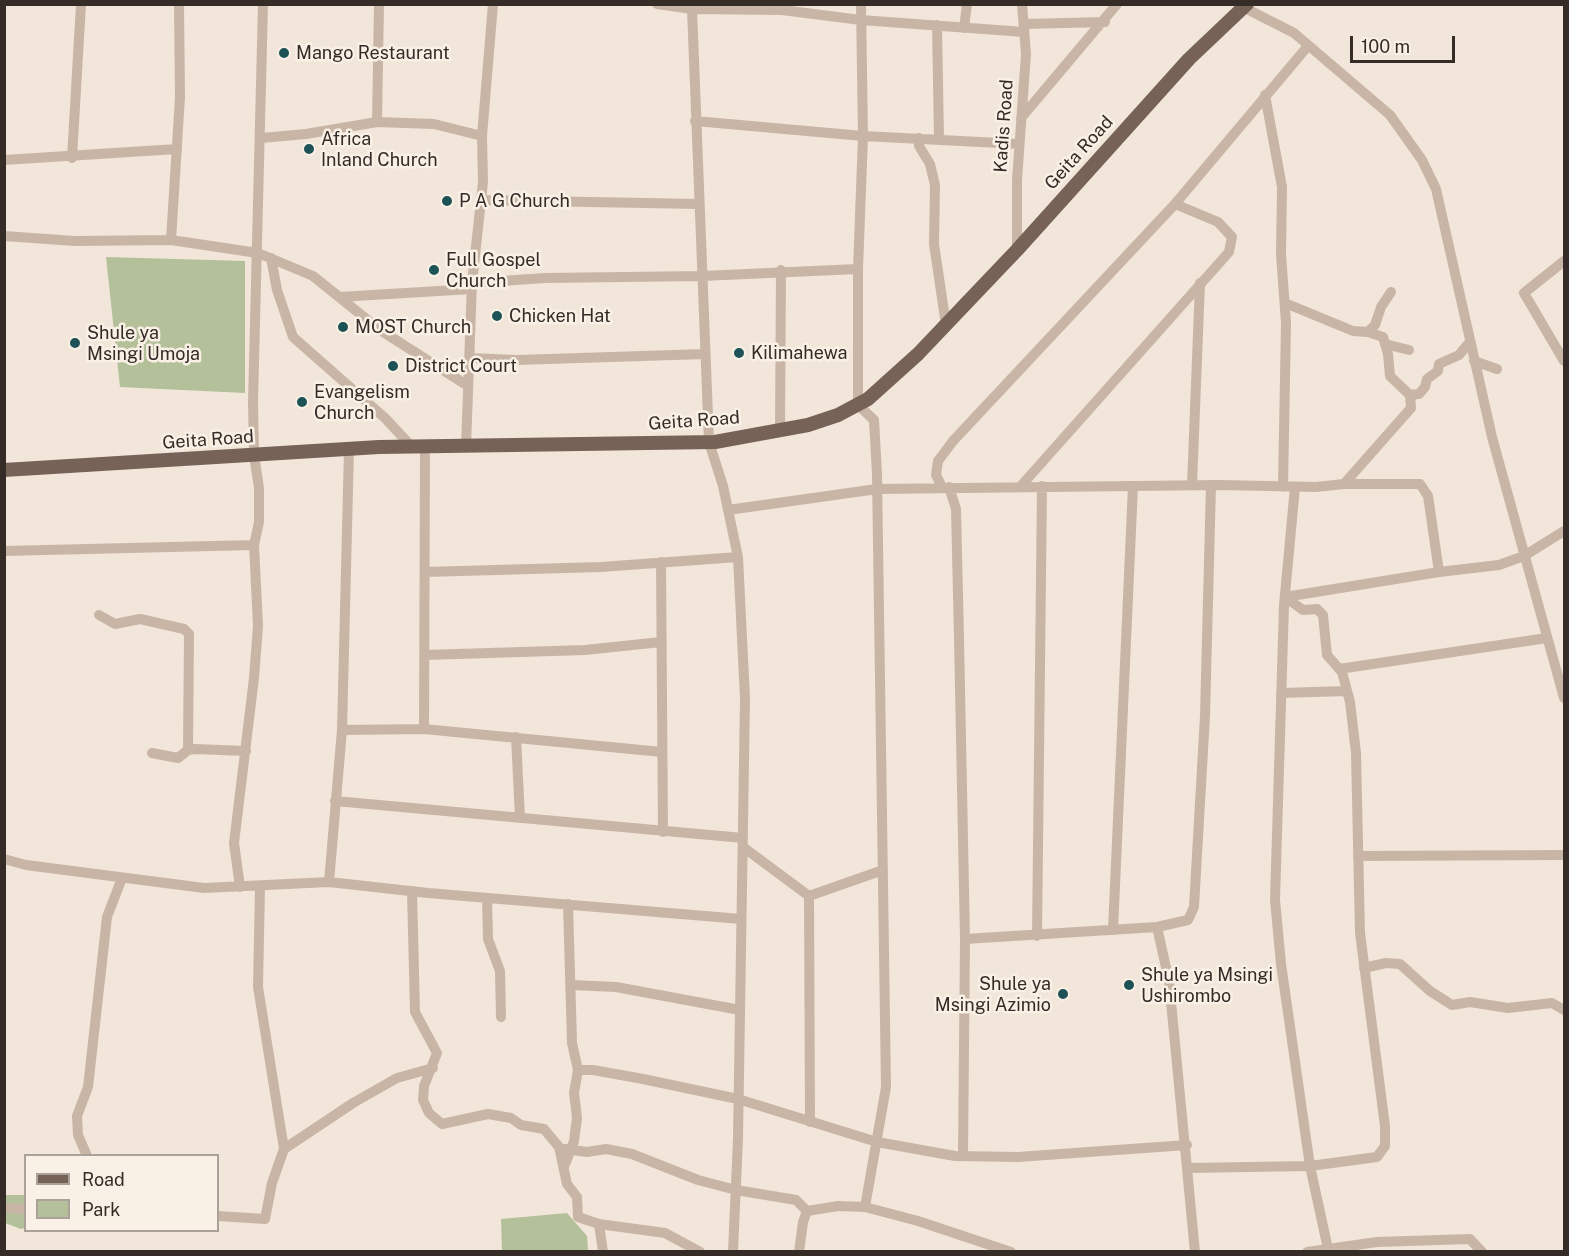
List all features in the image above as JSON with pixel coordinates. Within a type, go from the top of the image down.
[{"type":"main road","name":"Geita Road","points":[[4,470],[418,446],[710,442],[808,425],[858,405],[918,354],[1017,250],[1189,59],[1243,6]]},
{"type":"street","points":[[72,158],[81,4]]},
{"type":"street","points":[[171,240],[180,98],[179,4]]},
{"type":"street","points":[[240,887],[234,843],[246,751],[258,626],[254,544],[259,522],[259,488],[254,455],[263,4]]},
{"type":"street","points":[[376,122],[379,4]]},
{"type":"street","points":[[466,446],[472,286],[481,200],[482,136],[493,4]]},
{"type":"street","points":[[657,4],[692,9],[746,7],[861,20],[964,28],[1024,28],[1105,22]]},
{"type":"street","points":[[861,4],[863,136],[858,269],[858,405],[874,420],[877,489],[886,1087],[865,1207]]},
{"type":"street","points":[[964,28],[967,4]]},
{"type":"street","name":"Kadis Road","points":[[1017,250],[1019,144],[1026,54],[1022,4]]},
{"type":"street","points":[[1021,118],[1118,4]]},
{"type":"street","points":[[1243,6],[1294,33],[1307,47],[1390,116],[1422,160],[1436,189],[1474,361],[1524,556],[1564,698]]},
{"type":"street","points":[[692,9],[710,442],[738,557],[745,698],[733,1251]]},
{"type":"street","points":[[937,25],[939,139]]},
{"type":"street","points":[[963,1156],[965,939],[956,509],[936,475],[938,461],[953,441],[1227,145],[1265,95],[1307,47]]},
{"type":"street","points":[[1265,95],[1282,187],[1281,254],[1285,303],[1289,487],[1275,900],[1281,964],[1311,1166],[1328,1249]]},
{"type":"street","points":[[695,121],[863,136],[1019,144]]},
{"type":"street","points":[[261,138],[317,133],[376,122],[434,124],[482,136]]},
{"type":"street","points":[[919,138],[919,147],[930,164],[935,184],[934,244],[946,325]]},
{"type":"street","points":[[4,160],[72,158],[177,149]]},
{"type":"street","points":[[481,200],[699,204]]},
{"type":"street","points":[[1020,487],[1229,252],[1232,237],[1218,222],[1174,204]]},
{"type":"street","points":[[4,236],[75,241],[171,240],[258,253],[313,276],[380,330],[468,386]]},
{"type":"street","points":[[271,258],[277,290],[293,337],[418,446],[425,572],[424,729]]},
{"type":"street","points":[[1564,261],[1524,293],[1564,361]]},
{"type":"street","points":[[339,297],[545,278],[702,276],[781,270],[858,269]]},
{"type":"street","points":[[780,430],[781,270]]},
{"type":"street","points":[[1192,485],[1200,283]]},
{"type":"street","points":[[1368,332],[1375,325],[1381,307],[1391,292]]},
{"type":"street","points":[[1285,303],[1353,331],[1368,332],[1383,337],[1390,376],[1410,395],[1411,408],[1344,484]]},
{"type":"street","points":[[1410,395],[1419,394],[1425,387],[1427,379],[1438,371],[1439,364],[1459,355],[1470,343]]},
{"type":"street","points":[[1385,345],[1409,350]]},
{"type":"street","points":[[470,358],[517,360],[705,354]]},
{"type":"street","points":[[1474,361],[1497,369]]},
{"type":"street","points":[[328,882],[342,730],[349,449]]},
{"type":"street","points":[[728,510],[877,489],[1420,484],[1425,488],[1428,496],[1439,572]]},
{"type":"street","points":[[965,939],[1157,927],[1188,920],[1194,907],[1204,716],[1211,485]]},
{"type":"street","points":[[1037,936],[1042,486]]},
{"type":"street","points":[[1113,930],[1133,486]]},
{"type":"street","points":[[1285,597],[1439,572],[1499,565],[1524,556],[1564,531]]},
{"type":"street","points":[[4,551],[254,544]]},
{"type":"street","points":[[425,572],[601,567],[738,557]]},
{"type":"street","points":[[661,562],[663,832]]},
{"type":"street","points":[[1188,1168],[1311,1166],[1377,1157],[1385,1146],[1385,1126],[1364,968],[1358,856],[1356,753],[1347,691],[1339,669],[1328,655],[1323,615],[1317,609],[1303,610],[1285,597]]},
{"type":"street","points":[[99,615],[115,624],[140,619],[184,629],[189,634],[188,750]]},
{"type":"street","points":[[1339,669],[1547,638]]},
{"type":"street","points":[[425,655],[585,650],[661,642]]},
{"type":"street","points":[[1281,693],[1347,691]]},
{"type":"street","points":[[342,730],[424,729],[662,752]]},
{"type":"street","points":[[516,737],[520,818]]},
{"type":"street","points":[[152,753],[178,758],[188,750],[246,751]]},
{"type":"street","points":[[335,801],[663,832],[743,842],[809,896]]},
{"type":"street","points":[[1358,856],[1564,855]]},
{"type":"street","points":[[4,859],[27,865],[204,888],[328,882],[741,919]]},
{"type":"street","points":[[809,896],[883,870]]},
{"type":"street","points":[[87,1154],[78,1135],[77,1116],[88,1087],[93,1055],[107,917],[122,878]]},
{"type":"street","points":[[219,1216],[265,1219],[272,1183],[284,1149],[258,987],[260,886]]},
{"type":"street","points":[[412,891],[415,1012],[437,1053],[424,1086],[423,1100],[429,1113],[442,1124],[488,1114],[511,1118],[521,1125],[544,1129],[564,1149],[587,1152],[606,1149],[632,1154],[698,1180],[735,1190],[796,1200],[807,1211]]},
{"type":"street","points":[[809,896],[810,1122]]},
{"type":"street","points":[[487,898],[488,939],[500,970],[501,1017]]},
{"type":"street","points":[[568,904],[572,1043],[578,1070],[574,1092],[577,1118],[564,1149],[564,1169],[567,1184],[577,1197],[578,1217],[599,1224],[665,1233],[700,1251]]},
{"type":"street","points":[[1157,927],[1169,981],[1196,1251]]},
{"type":"street","points":[[1364,968],[1386,963],[1400,964],[1430,991],[1452,1005],[1470,1002],[1508,1008],[1552,1004],[1564,1010]]},
{"type":"street","points":[[571,985],[616,987],[740,1010]]},
{"type":"street","points":[[284,1149],[352,1103],[397,1078],[433,1068]]},
{"type":"street","points":[[578,1070],[593,1070],[643,1078],[738,1099],[877,1142],[963,1156],[1018,1157],[1187,1145]]},
{"type":"street","points":[[807,1211],[838,1206],[865,1207],[1011,1251]]},
{"type":"street","points":[[4,1208],[24,1209]]},
{"type":"street","points":[[799,1251],[807,1211]]},
{"type":"street","points":[[599,1224],[603,1251]]},
{"type":"street","points":[[1307,1251],[1371,1242],[1470,1239],[1482,1251]]},
{"type":"street","points":[[1371,1242],[1379,1251]]},
{"type":"green space","points":[[106,257],[245,261],[245,393],[120,387]]},
{"type":"green space","points":[[4,1195],[24,1195],[24,1228],[5,1223]]},
{"type":"green space","points":[[567,1213],[587,1236],[588,1251],[502,1251],[501,1219]]},
{"type":"place","name":"Mango Restaurant","points":[[284,53]]},
{"type":"place","name":"Africa Inland Church","points":[[309,149]]},
{"type":"place","name":"P A G Church","points":[[447,201]]},
{"type":"place","name":"Full Gospel Church","points":[[434,270]]},
{"type":"place","name":"Chicken Hat","points":[[497,316]]},
{"type":"place","name":"MOST Church","points":[[343,327]]},
{"type":"place","name":"Shule ya Msingi Umoja","points":[[75,343]]},
{"type":"place","name":"Kilimahewa","points":[[739,353]]},
{"type":"place","name":"District Court","points":[[393,366]]},
{"type":"place","name":"Evangelism Church","points":[[302,402]]},
{"type":"place","name":"Shule ya Msingi Ushirombo","points":[[1129,985]]},
{"type":"place","name":"Shule ya Msingi Azimio","points":[[1063,994]]}]
